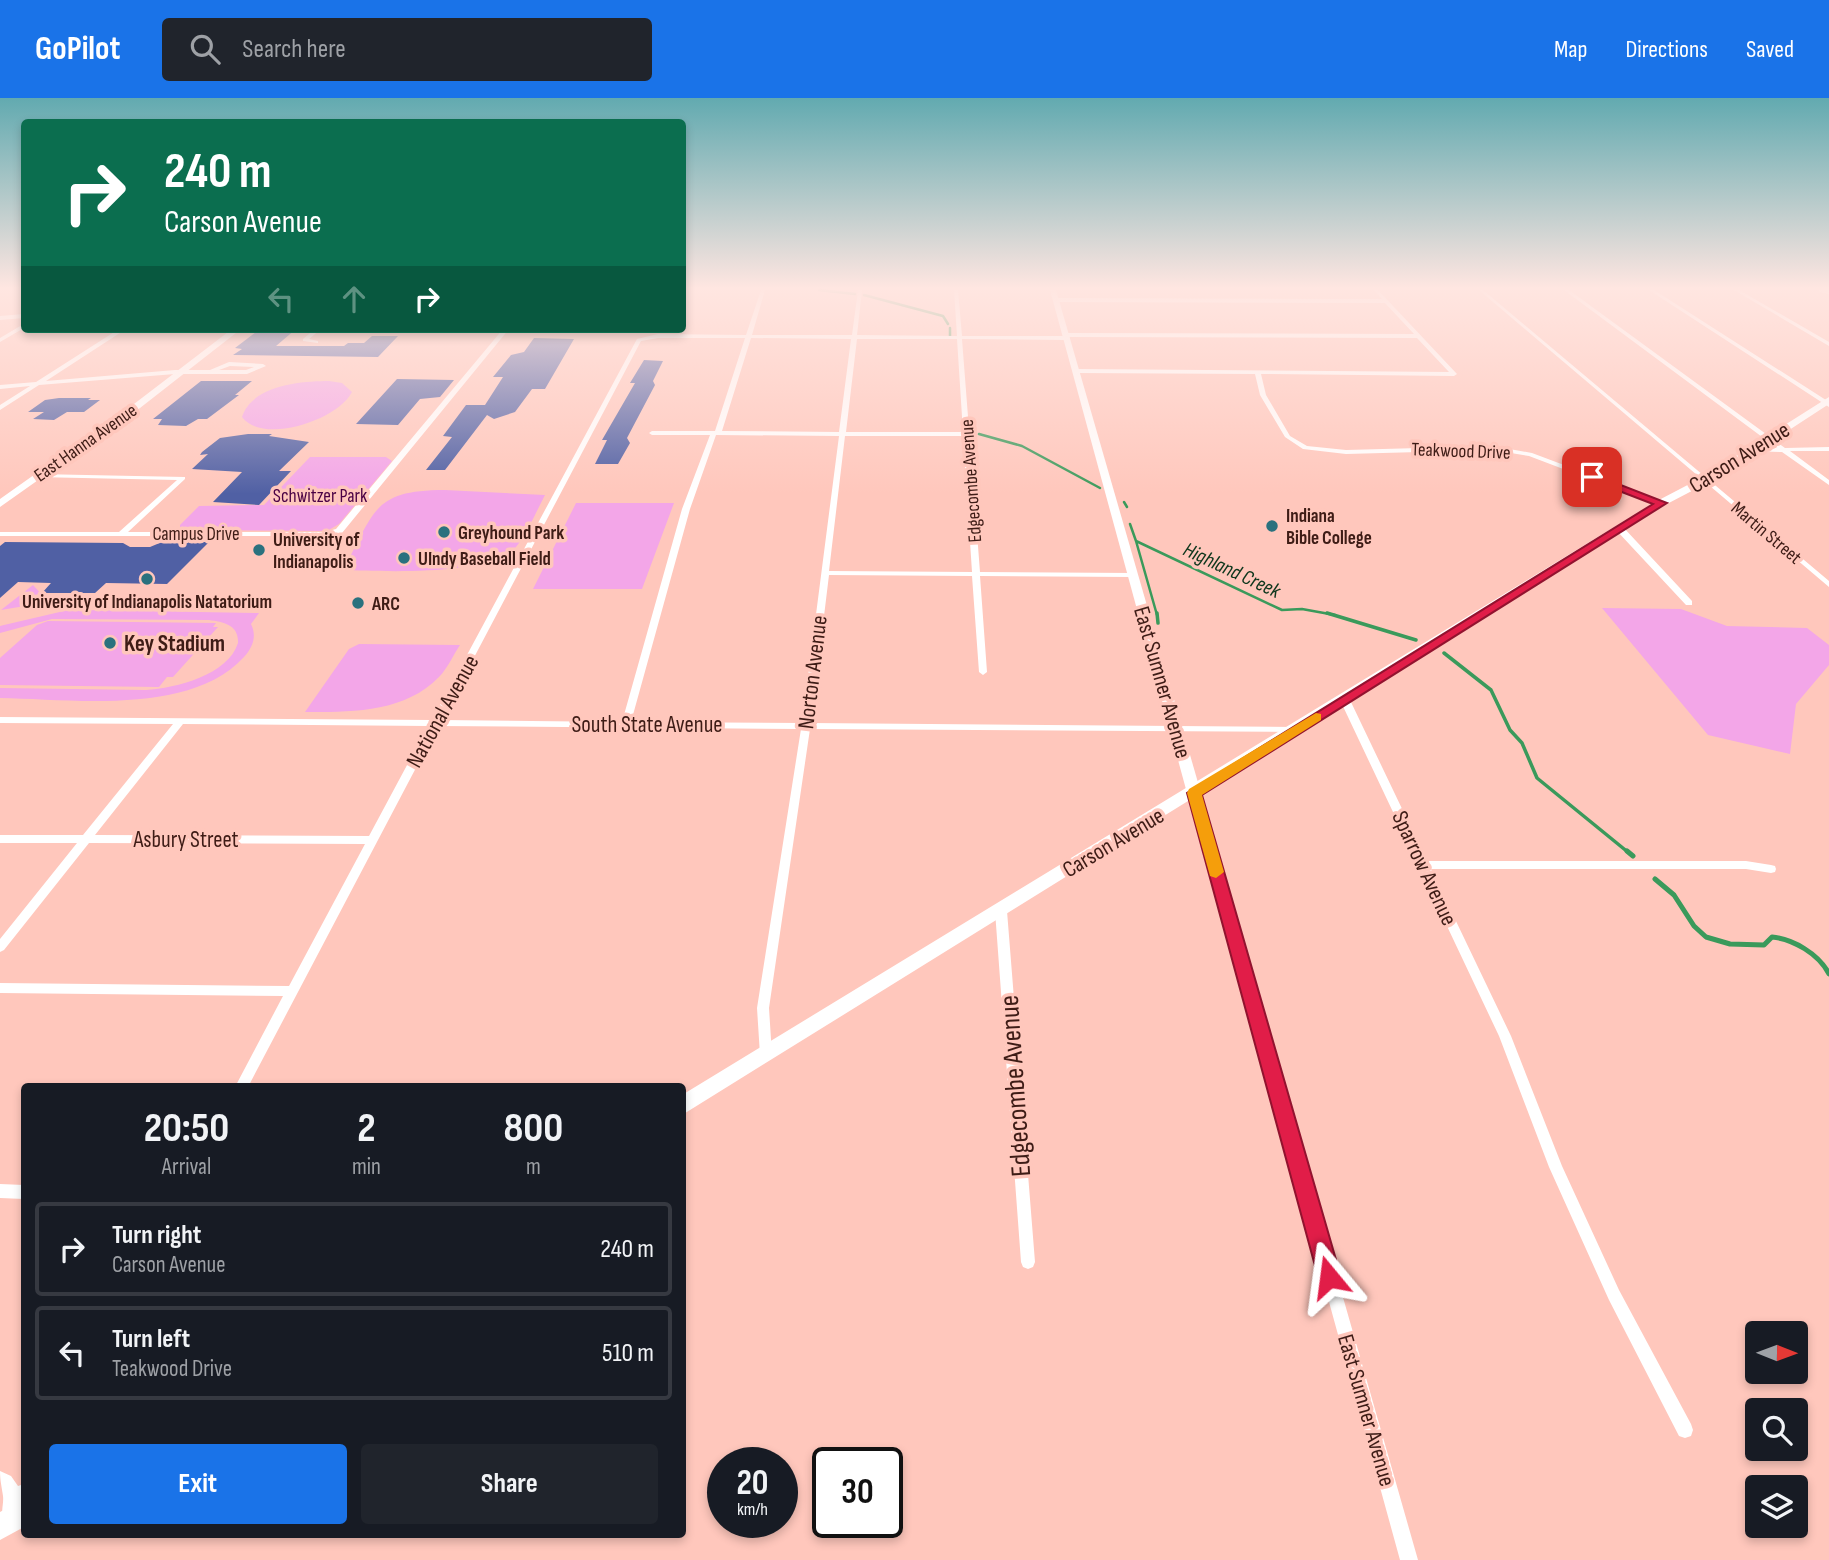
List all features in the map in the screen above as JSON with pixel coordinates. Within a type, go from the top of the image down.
[{"type":"main road","name":"East Hanna Avenue","points":[[0,504],[190,358]]},
{"type":"main road","name":"East Hanna Avenue","points":[[0,493],[194,358]]},
{"type":"main road","name":"Carson Avenue","points":[[686,1104],[1828,403]]},
{"type":"street","points":[[0,408],[78,358]]},
{"type":"street","name":"Campus Drive","points":[[0,534],[325,534],[339,531],[482,358]]},
{"type":"street","name":"National Avenue","points":[[243,1083],[629,358]]},
{"type":"street","points":[[626,724],[686,509],[716,433],[740,358]]},
{"type":"street","name":"Norton Avenue","points":[[766,1055],[763,1008],[806,725],[850,358]]},
{"type":"street","name":"Edgecombe Avenue","points":[[961,358],[983,672]]},
{"type":"street","name":"East Sumner Avenue","points":[[1073,358],[1409,1560]]},
{"type":"street","points":[[1077,371],[1454,374],[1440,358]]},
{"type":"street","name":"Martin Street","points":[[1562,358],[1829,585]]},
{"type":"street","points":[[1660,358],[1829,483]]},
{"type":"street","points":[[1758,358],[1828,403]]},
{"type":"street","points":[[0,387],[174,372],[250,372],[263,366],[229,365],[212,371]]},
{"type":"street","name":"Teakwood Drive","points":[[1258,373],[1263,395],[1294,443],[1325,451],[1392,448],[1513,450],[1661,503]]},
{"type":"street","points":[[652,433],[965,434]]},
{"type":"street","points":[[1752,450],[1829,449]]},
{"type":"street","points":[[37,476],[183,478],[122,533]]},
{"type":"street","points":[[1620,529],[1689,603]]},
{"type":"street","points":[[825,573],[1133,575]]},
{"type":"street","name":"Sparrow Avenue","points":[[1345,700],[1505,1036],[1556,1167],[1614,1295],[1685,1430]]},
{"type":"street","name":"South State Avenue","points":[[0,720],[1294,730]]},
{"type":"street","points":[[0,947],[180,722]]},
{"type":"street","name":"Asbury Street","points":[[0,839],[372,840]]},
{"type":"street","points":[[1424,865],[1746,865],[1771,869]]},
{"type":"street","name":"Edgecombe Avenue","points":[[1001,911],[1028,1262]]},
{"type":"street","points":[[0,988],[292,990]]},
{"type":"street","points":[[0,1191],[21,1192]]},
{"type":"street","points":[[0,1480],[6,1482],[11,1490],[8,1525]]},
{"type":"street","points":[[8,1525],[21,1498]]},
{"type":"green space","points":[[329,381],[342,383],[352,392],[332,412],[317,420],[300,426],[266,429],[252,425],[242,417],[256,398],[279,387]]},
{"type":"green space","name":"Schwitzer Park","points":[[310,457],[386,457],[392,461],[339,524],[327,531],[180,530],[180,525],[199,506],[264,505]]},
{"type":"green space","name":"Greyhound Park","points":[[445,490],[545,495],[516,547],[503,557],[460,568],[343,570],[370,519],[389,500],[403,494]]},
{"type":"green space","points":[[576,503],[674,503],[642,589],[533,589]]},
{"type":"green space","points":[[33,585],[44,597],[49,598],[43,603],[1,610]]},
{"type":"green space","points":[[1602,608],[1681,609],[1727,626],[1807,628],[1829,645],[1829,665],[1796,704],[1790,754],[1708,735]]},
{"type":"green space","points":[[64,611],[259,613],[251,624],[253,641],[244,657],[221,676],[193,688],[162,696],[129,700],[0,698],[0,688],[146,690],[186,683],[224,664],[238,643],[233,628],[225,623],[209,620],[52,619],[0,633],[0,626]]},
{"type":"green space","name":"Key Stadium","points":[[48,621],[216,623],[213,627],[218,627],[173,677],[167,677],[159,687],[0,685],[0,658],[37,625]]},
{"type":"green space","points":[[359,644],[460,645],[439,677],[410,698],[376,708],[305,712],[349,649]]},
{"type":"building","points":[[508,358],[563,358],[545,389],[532,389],[515,412],[494,419],[487,415],[445,470],[426,470],[452,437],[443,436],[466,405],[485,405],[503,377],[493,377]]},
{"type":"building","points":[[644,360],[663,361],[653,381],[655,385],[627,438],[630,443],[618,464],[595,464],[607,440],[602,440],[635,383],[630,383]]},
{"type":"building","points":[[397,379],[454,380],[440,397],[420,399],[398,425],[356,424]]},
{"type":"building","points":[[201,381],[252,381],[235,395],[239,395],[207,419],[198,419],[186,426],[158,425],[162,419],[153,419]]},
{"type":"building","points":[[45,400],[100,400],[84,412],[67,412],[54,420],[33,419],[44,412],[28,412]]},
{"type":"building","points":[[272,434],[269,436],[309,442],[279,471],[291,471],[259,505],[213,502],[242,472],[192,469],[208,454],[200,455],[202,452],[220,438]]},
{"type":"building","points":[[5,542],[123,543],[130,547],[150,547],[162,542],[209,542],[167,584],[106,583],[95,593],[42,593],[51,583],[18,582],[0,598],[0,546]]},
{"type":"waterway","name":"Highland Creek","points":[[979,434],[1022,446],[1100,488]]},
{"type":"waterway","name":"Highland Creek","points":[[1124,502],[1127,507]]},
{"type":"waterway","name":"Highland Creek","points":[[1130,524],[1136,541]]},
{"type":"waterway","name":"Highland Creek","points":[[1136,541],[1282,610],[1302,609],[1331,614]]},
{"type":"waterway","points":[[1136,541],[1157,615]]},
{"type":"waterway","points":[[1157,613],[1158,623]]},
{"type":"waterway","name":"Highland Creek","points":[[1327,613],[1331,614]]},
{"type":"waterway","name":"Highland Creek","points":[[1331,614],[1416,640]]},
{"type":"waterway","name":"Highland Creek","points":[[1444,653],[1491,690],[1510,730],[1522,743],[1537,778],[1629,853]]},
{"type":"waterway","name":"Highland Creek","points":[[1627,851],[1633,856]]},
{"type":"waterway","name":"Highland Creek","points":[[1655,879],[1674,895],[1694,926],[1706,937],[1730,944],[1764,945],[1772,937],[1788,941],[1812,954],[1829,974]]},
{"type":"slow traffic","points":[[1216,872],[1194,793],[1316,717]]},
{"type":"place","name":"Indiana Bible College","points":[[1272,526]]},
{"type":"place","name":"Greyhound Park","points":[[444,532]]},
{"type":"place","name":"University of Indianapolis","points":[[259,550]]},
{"type":"place","name":"UIndy Baseball Field","points":[[404,558]]},
{"type":"place","name":"University of Indianapolis Natatorium","points":[[147,579]]},
{"type":"place","name":"ARC","points":[[358,603]]},
{"type":"place","name":"Key Stadium","points":[[110,643]]},
{"type":"route","points":[[1329,1277],[1194,793],[1661,503],[1592,477]]}]
